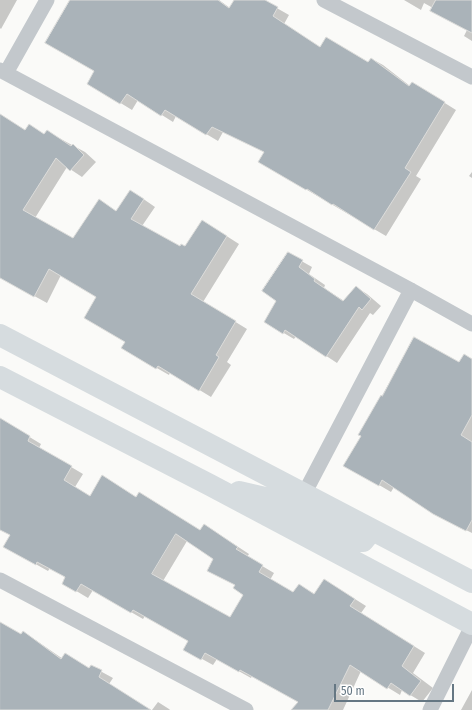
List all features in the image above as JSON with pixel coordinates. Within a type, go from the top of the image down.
[{"type":"street","points":[[47,0],[3,72],[472,324]]},
{"type":"street","points":[[324,0],[472,77]]},
{"type":"street","points":[[304,494],[411,290]]},
{"type":"street","points":[[0,335],[472,582]]},
{"type":"street","points":[[0,377],[210,485],[472,625],[430,710]]},
{"type":"street","points":[[210,485],[278,501],[354,541],[363,541],[368,535],[366,528],[361,524]]},
{"type":"street","points":[[0,580],[246,710]]},
{"type":"building","points":[[70,0],[218,0],[229,8],[234,0],[265,0],[278,7],[273,16],[320,47],[326,37],[368,62],[371,58],[409,86],[412,82],[445,102],[405,168],[411,172],[374,230],[333,204],[332,205],[307,189],[306,190],[258,162],[264,152],[212,127],[206,135],[165,110],[161,116],[127,94],[120,104],[87,84],[94,71],[45,43]]},
{"type":"building","points":[[436,0],[472,0],[472,33],[430,11]]},
{"type":"building","points":[[0,114],[25,130],[29,124],[44,134],[47,130],[71,146],[73,144],[84,155],[70,171],[56,158],[23,210],[73,238],[99,199],[116,211],[130,190],[144,199],[131,219],[180,246],[181,244],[185,246],[202,220],[227,236],[191,294],[236,321],[216,355],[219,357],[199,391],[158,366],[156,369],[121,348],[125,342],[84,318],[96,297],[49,269],[34,297],[0,278]]},
{"type":"building","points":[[288,252],[303,260],[299,267],[315,279],[314,281],[343,301],[356,286],[371,299],[362,310],[359,307],[326,357],[285,330],[283,334],[264,322],[276,301],[262,291]]},
{"type":"building","points":[[414,337],[459,362],[464,354],[472,359],[472,415],[461,435],[472,442],[472,520],[466,531],[433,514],[382,480],[379,486],[343,466],[361,436],[358,435],[381,395],[382,396]]},
{"type":"building","points":[[0,418],[30,436],[28,441],[72,466],[64,480],[90,496],[102,475],[136,497],[139,492],[200,530],[204,524],[238,547],[236,549],[263,565],[259,572],[293,592],[299,584],[314,594],[324,579],[355,599],[350,606],[414,646],[402,666],[421,681],[410,696],[391,683],[387,689],[350,665],[328,710],[291,710],[298,702],[240,670],[239,672],[205,653],[201,660],[183,650],[188,641],[133,610],[131,613],[81,584],[76,592],[62,584],[65,577],[37,562],[36,565],[3,547],[10,535],[0,530]],"holes":[[[176,534],[213,559],[207,571],[235,585],[233,588],[243,595],[230,617],[152,574]]]},
{"type":"building","points":[[0,622],[21,634],[23,631],[61,659],[65,653],[89,668],[91,665],[102,670],[99,677],[151,710],[0,710]]}]
